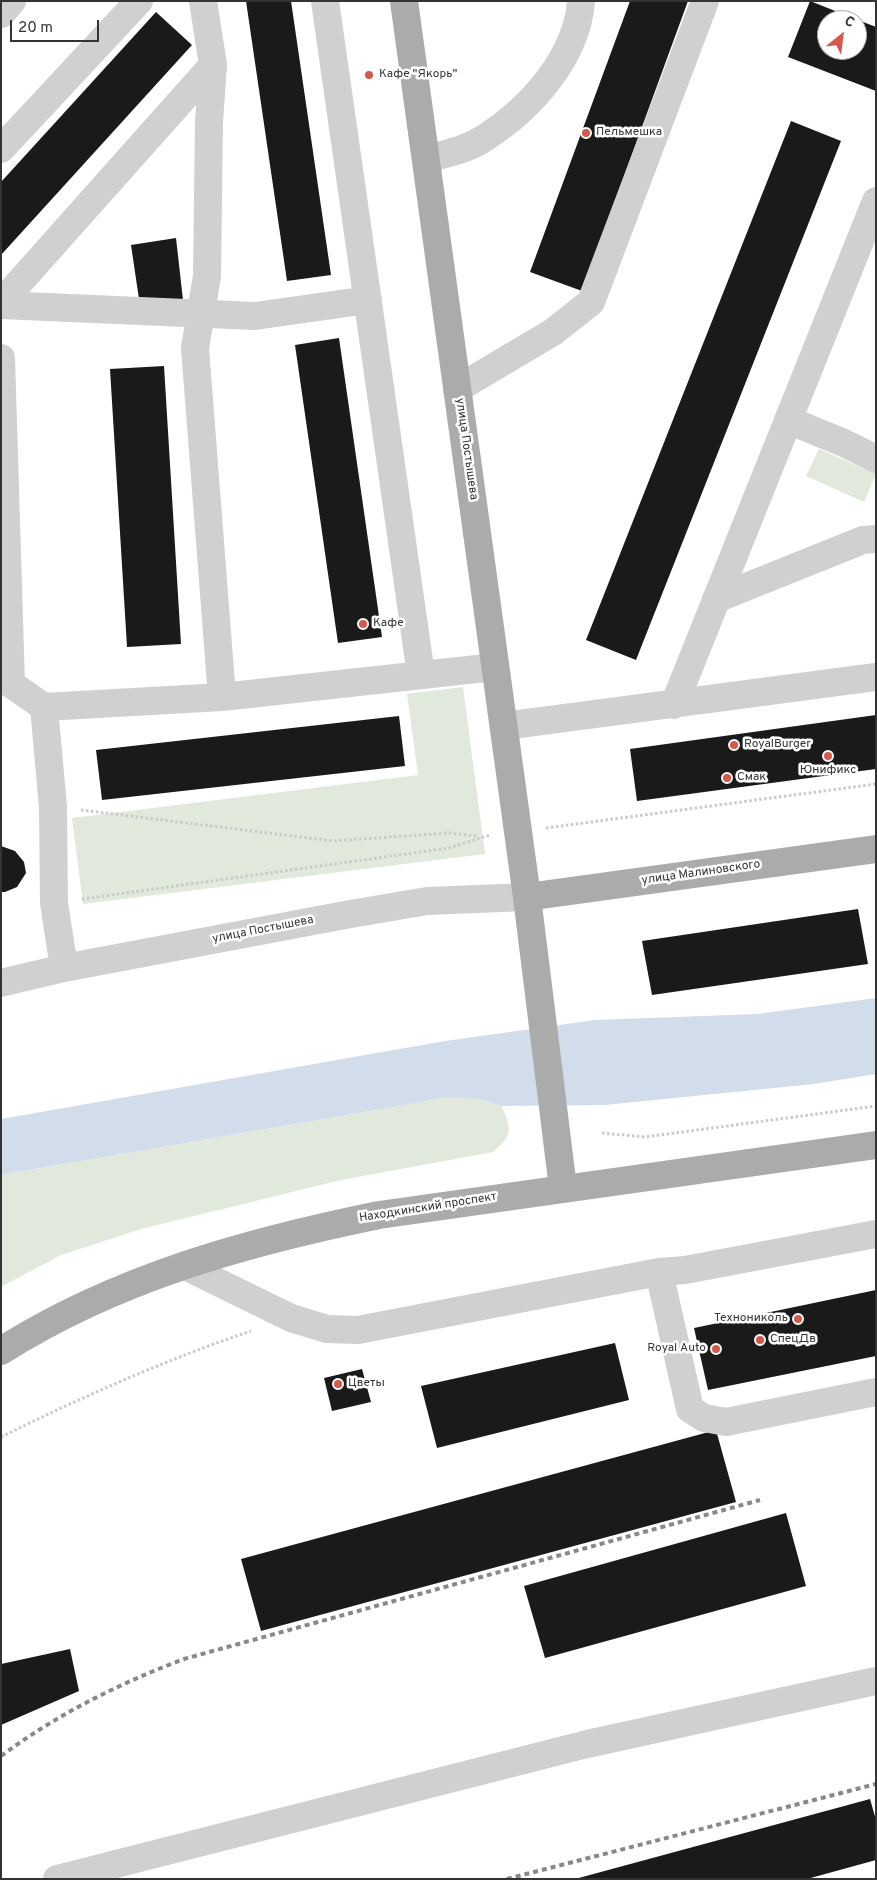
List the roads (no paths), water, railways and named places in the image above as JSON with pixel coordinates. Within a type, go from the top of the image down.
[{"type":"main road","name":"улица Постышева","points":[[404,1],[527,897],[563,1188]]},
{"type":"main road","name":"улица Малиновского","points":[[527,897],[876,849]]},
{"type":"main road","name":"Находкинский проспект","points":[[1,1351],[88,1303],[185,1266],[236,1248],[334,1224],[379,1215],[876,1144]]},
{"type":"street","points":[[1,14],[12,1]]},
{"type":"street","points":[[1,149],[139,1]]},
{"type":"street","points":[[203,1],[213,65],[209,122],[207,276],[195,348],[222,697]]},
{"type":"street","points":[[325,1],[421,676]]},
{"type":"street","points":[[426,160],[453,152],[486,138],[528,104],[562,60],[580,16],[582,1]]},
{"type":"street","points":[[457,389],[553,332],[591,302],[704,1]]},
{"type":"street","points":[[1,304],[213,65]]},
{"type":"street","points":[[674,704],[876,201]]},
{"type":"street","points":[[1,304],[255,316],[368,300]]},
{"type":"street","points":[[1,358],[6,683],[44,707],[222,697],[495,667]]},
{"type":"street","points":[[788,420],[844,442],[876,459]]},
{"type":"street","points":[[716,599],[863,540],[876,539]]},
{"type":"street","points":[[504,726],[876,677]]},
{"type":"street","points":[[44,707],[52,806],[54,903],[64,968]]},
{"type":"street","name":"улица Постышева","points":[[1,983],[64,968],[427,901],[527,897]]},
{"type":"street","points":[[185,1266],[292,1318],[327,1329],[358,1330],[659,1272],[685,1270],[876,1234]]},
{"type":"street","points":[[659,1272],[690,1409],[704,1418],[726,1422],[876,1392]]},
{"type":"street","points":[[57,1879],[588,1744],[876,1681]]},
{"type":"water","points":[[876,998],[876,1074],[814,1084],[605,1105],[501,1106],[480,1099],[445,1098],[1,1175],[1,1119],[445,1041],[595,1020],[757,1014]]},
{"type":"railway","points":[[1,1756],[44,1727],[89,1701],[184,1659],[760,1500]]},
{"type":"railway","points":[[507,1879],[876,1784]]},
{"type":"place","name":"Кафе \"Якорь\"","points":[[369,75]]},
{"type":"place","name":"Пельмешка","points":[[586,133]]},
{"type":"place","name":"Кафе","points":[[363,624]]},
{"type":"place","name":"RoyalBurger","points":[[734,745]]},
{"type":"place","name":"Юнификс","points":[[828,756]]},
{"type":"place","name":"Смак","points":[[727,778]]},
{"type":"place","name":"Технониколь","points":[[798,1319]]},
{"type":"place","name":"СпецДв","points":[[760,1340]]},
{"type":"place","name":"Royal Auto","points":[[716,1349]]},
{"type":"place","name":"Цветы","points":[[338,1384]]}]
